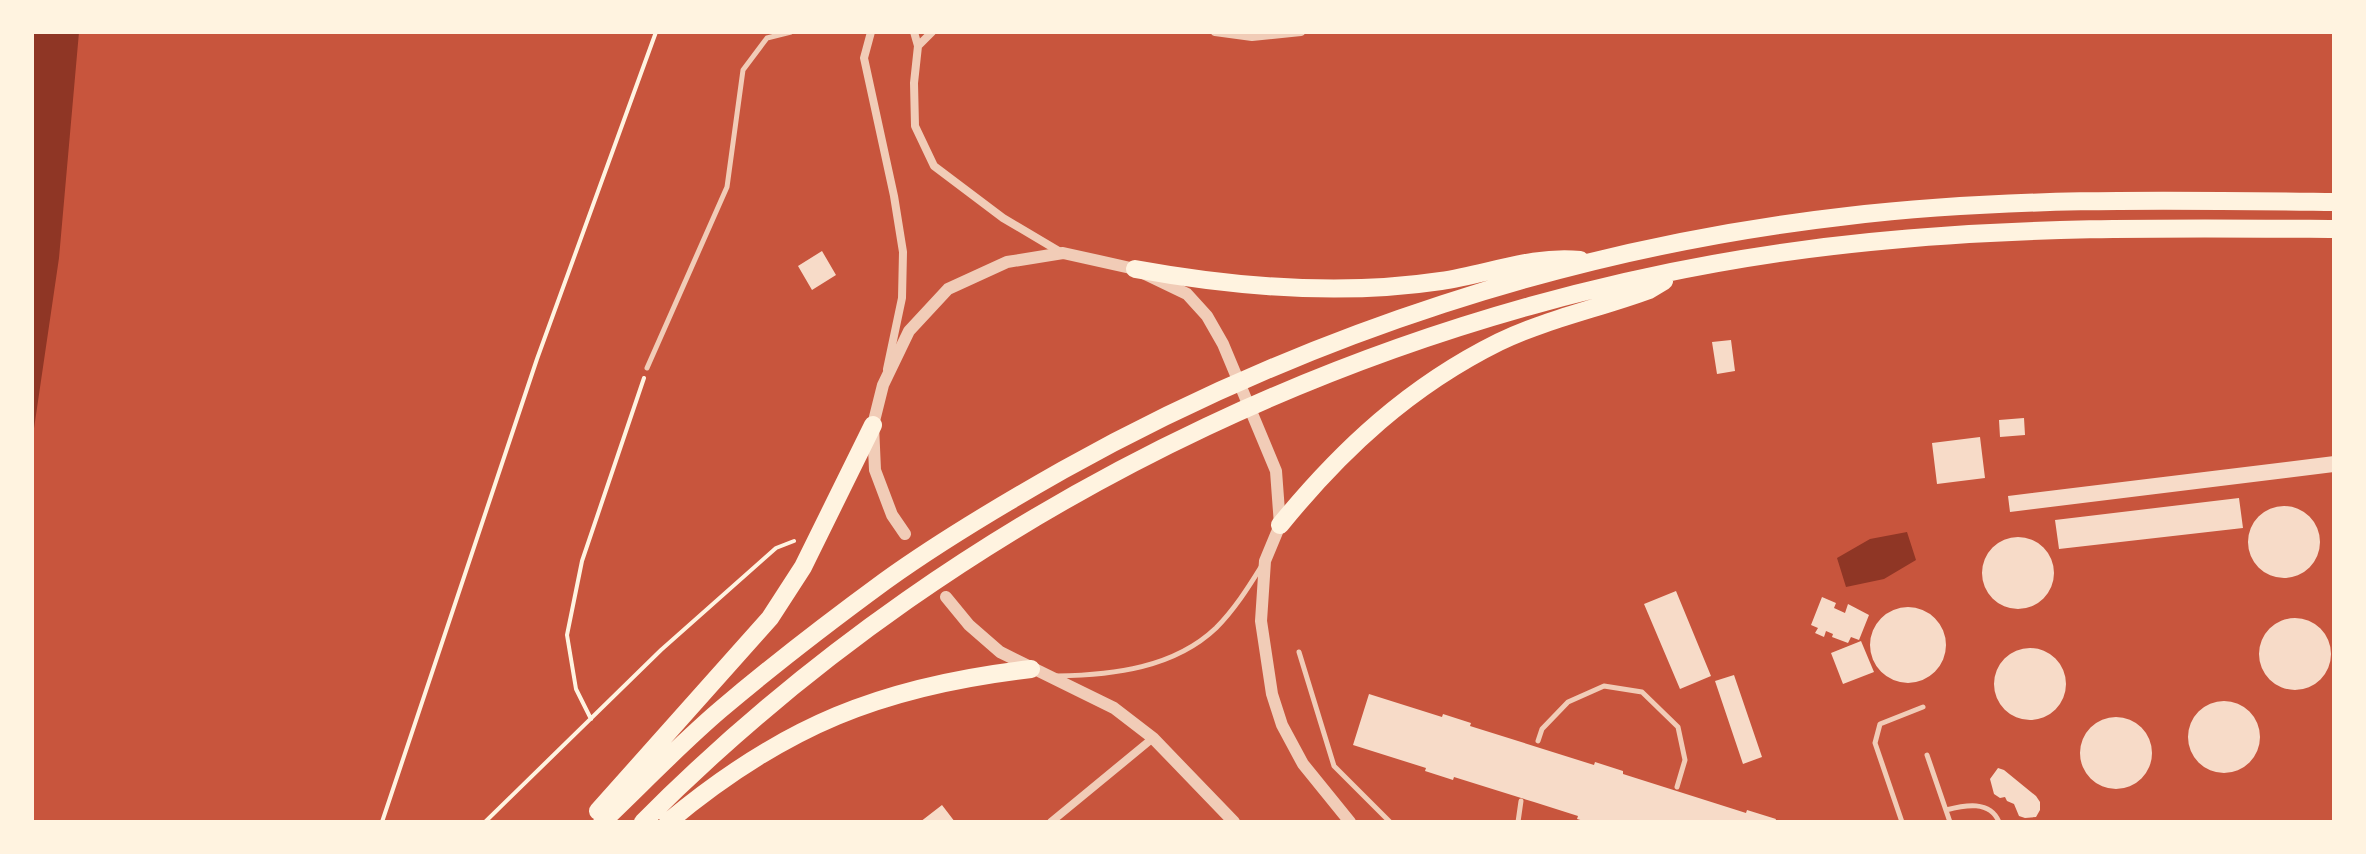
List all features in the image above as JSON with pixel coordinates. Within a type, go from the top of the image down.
[{"type":"highway","points":[[602,822],[717,712],[888,579],[952,536],[1107,445],[1200,398],[1262,370],[1359,333],[1452,301],[1591,261],[1724,234],[1845,216],[1958,205],[2156,201],[2334,202]]},
{"type":"highway","points":[[643,822],[692,773],[855,638],[906,601],[1039,515],[1123,468],[1215,423],[1367,359],[1560,298],[1681,270],[1866,242],[1980,232],[2334,229]]},
{"type":"highway","points":[[1135,269],[1243,284],[1367,287],[1441,281],[1554,257],[1591,261]]},
{"type":"highway","points":[[1280,525],[1343,453],[1387,412],[1440,374],[1501,341],[1649,290],[1681,270]]},
{"type":"highway","points":[[591,822],[770,618],[803,567],[873,425]]},
{"type":"highway","points":[[668,822],[740,768],[812,725],[875,700],[929,685],[1031,669]]},
{"type":"street","points":[[871,32],[864,58],[903,252],[902,298],[873,425],[875,470],[892,515],[905,534]]},
{"type":"street","points":[[914,32],[918,46],[914,83],[915,126],[934,166],[1003,218],[1063,253],[1135,269],[1187,294],[1207,316],[1223,344],[1276,471],[1280,525],[1265,561],[1261,621],[1272,694],[1303,764],[1350,822]]},
{"type":"street","points":[[918,46],[932,32]]},
{"type":"street","points":[[1215,32],[1252,37],[1301,32]]},
{"type":"street","points":[[883,385],[909,331],[948,289],[1007,262],[1063,253]]},
{"type":"street","points":[[946,597],[969,625],[1000,652],[1114,708],[1153,738],[1234,822]]},
{"type":"street","points":[[1051,822],[1153,738]]},
{"type":"lane","points":[[647,368],[727,187],[743,70],[767,38],[791,32]]},
{"type":"lane","points":[[1052,676],[1097,675],[1143,667],[1184,651],[1215,629],[1239,601],[1265,561]]},
{"type":"lane","points":[[1299,652],[1334,766],[1390,822]]},
{"type":"lane","points":[[1538,741],[1542,729],[1568,702],[1604,686],[1642,692],[1678,727],[1685,760],[1677,787]]},
{"type":"lane","points":[[1902,822],[1875,743],[1880,724],[1923,707]]},
{"type":"lane","points":[[1927,755],[1950,822]]},
{"type":"lane","points":[[1518,822],[1521,801]]},
{"type":"lane","points":[[1946,810],[1963,805],[1986,807],[1998,817],[1999,822]]},
{"type":"path","points":[[382,822],[537,359],[656,32]]},
{"type":"path","points":[[591,719],[576,689],[567,635],[582,561],[647,368]]},
{"type":"path","points":[[485,822],[661,650],[776,548],[819,534]]},
{"type":"shaded area","points":[[32,32],[79,32],[59,258],[32,442]]},
{"type":"shaded area","points":[[1907,532],[1916,560],[1884,579],[1846,587],[1837,558],[1870,539]]},
{"type":"building","points":[[822,251],[836,275],[812,290],[798,266]]},
{"type":"building","points":[[1731,340],[1735,371],[1717,374],[1712,342]]},
{"type":"building","points":[[2024,418],[2025,435],[2000,437],[1999,420]]},
{"type":"building","points":[[1980,437],[1985,478],[1937,484],[1932,443]]},
{"type":"building","points":[[2334,456],[2334,472],[2010,512],[2008,496]]},
{"type":"building","points":[[2239,498],[2243,528],[2059,549],[2055,520]]},
{"type":"building","points":[[2284,506],[2304,512],[2314,522],[2320,542],[2314,562],[2304,572],[2284,578],[2264,572],[2254,562],[2248,542],[2254,522],[2264,512]]},
{"type":"building","points":[[2018,537],[2038,543],[2048,553],[2054,573],[2048,593],[2038,603],[2018,609],[1998,603],[1988,593],[1982,573],[1988,553],[1998,543]]},
{"type":"building","points":[[1676,591],[1711,676],[1680,689],[1644,604]]},
{"type":"building","points":[[1822,597],[1836,603],[1834,608],[1845,613],[1848,604],[1869,615],[1859,640],[1851,637],[1848,643],[1826,631],[1824,637],[1815,633],[1818,628],[1811,625]]},
{"type":"building","points":[[1908,607],[1922,610],[1935,618],[1943,631],[1946,645],[1943,659],[1935,672],[1922,680],[1908,683],[1894,680],[1881,672],[1873,659],[1870,645],[1873,631],[1881,618],[1894,610]]},
{"type":"building","points":[[2295,618],[2315,624],[2325,634],[2331,654],[2325,674],[2315,684],[2295,690],[2275,684],[2265,674],[2259,654],[2265,634],[2275,624]]},
{"type":"building","points":[[1861,641],[1874,672],[1843,684],[1831,653]]},
{"type":"building","points":[[2030,648],[2050,654],[2060,664],[2066,684],[2060,704],[2050,714],[2030,720],[2010,714],[2000,704],[1994,684],[2000,664],[2010,654]]},
{"type":"building","points":[[1734,675],[1762,757],[1743,764],[1715,681]]},
{"type":"building","points":[[1369,694],[1442,717],[1443,714],[1471,723],[1470,726],[1594,765],[1595,762],[1623,771],[1623,774],[1746,813],[1747,810],[1776,819],[1775,822],[1587,822],[1577,819],[1578,816],[1454,777],[1453,780],[1425,771],[1426,768],[1353,745]]},
{"type":"building","points":[[2224,701],[2244,707],[2254,717],[2260,737],[2254,757],[2244,767],[2224,773],[2204,767],[2194,757],[2188,737],[2194,717],[2204,707]]},
{"type":"building","points":[[2116,717],[2136,723],[2146,733],[2152,753],[2146,773],[2136,783],[2116,789],[2096,783],[2086,773],[2080,753],[2086,733],[2096,723]]},
{"type":"building","points":[[1998,768],[2036,796],[2040,810],[2036,817],[2019,816],[2014,804],[1994,794],[1990,779]]},
{"type":"building","points":[[942,805],[955,822],[920,822]]}]
